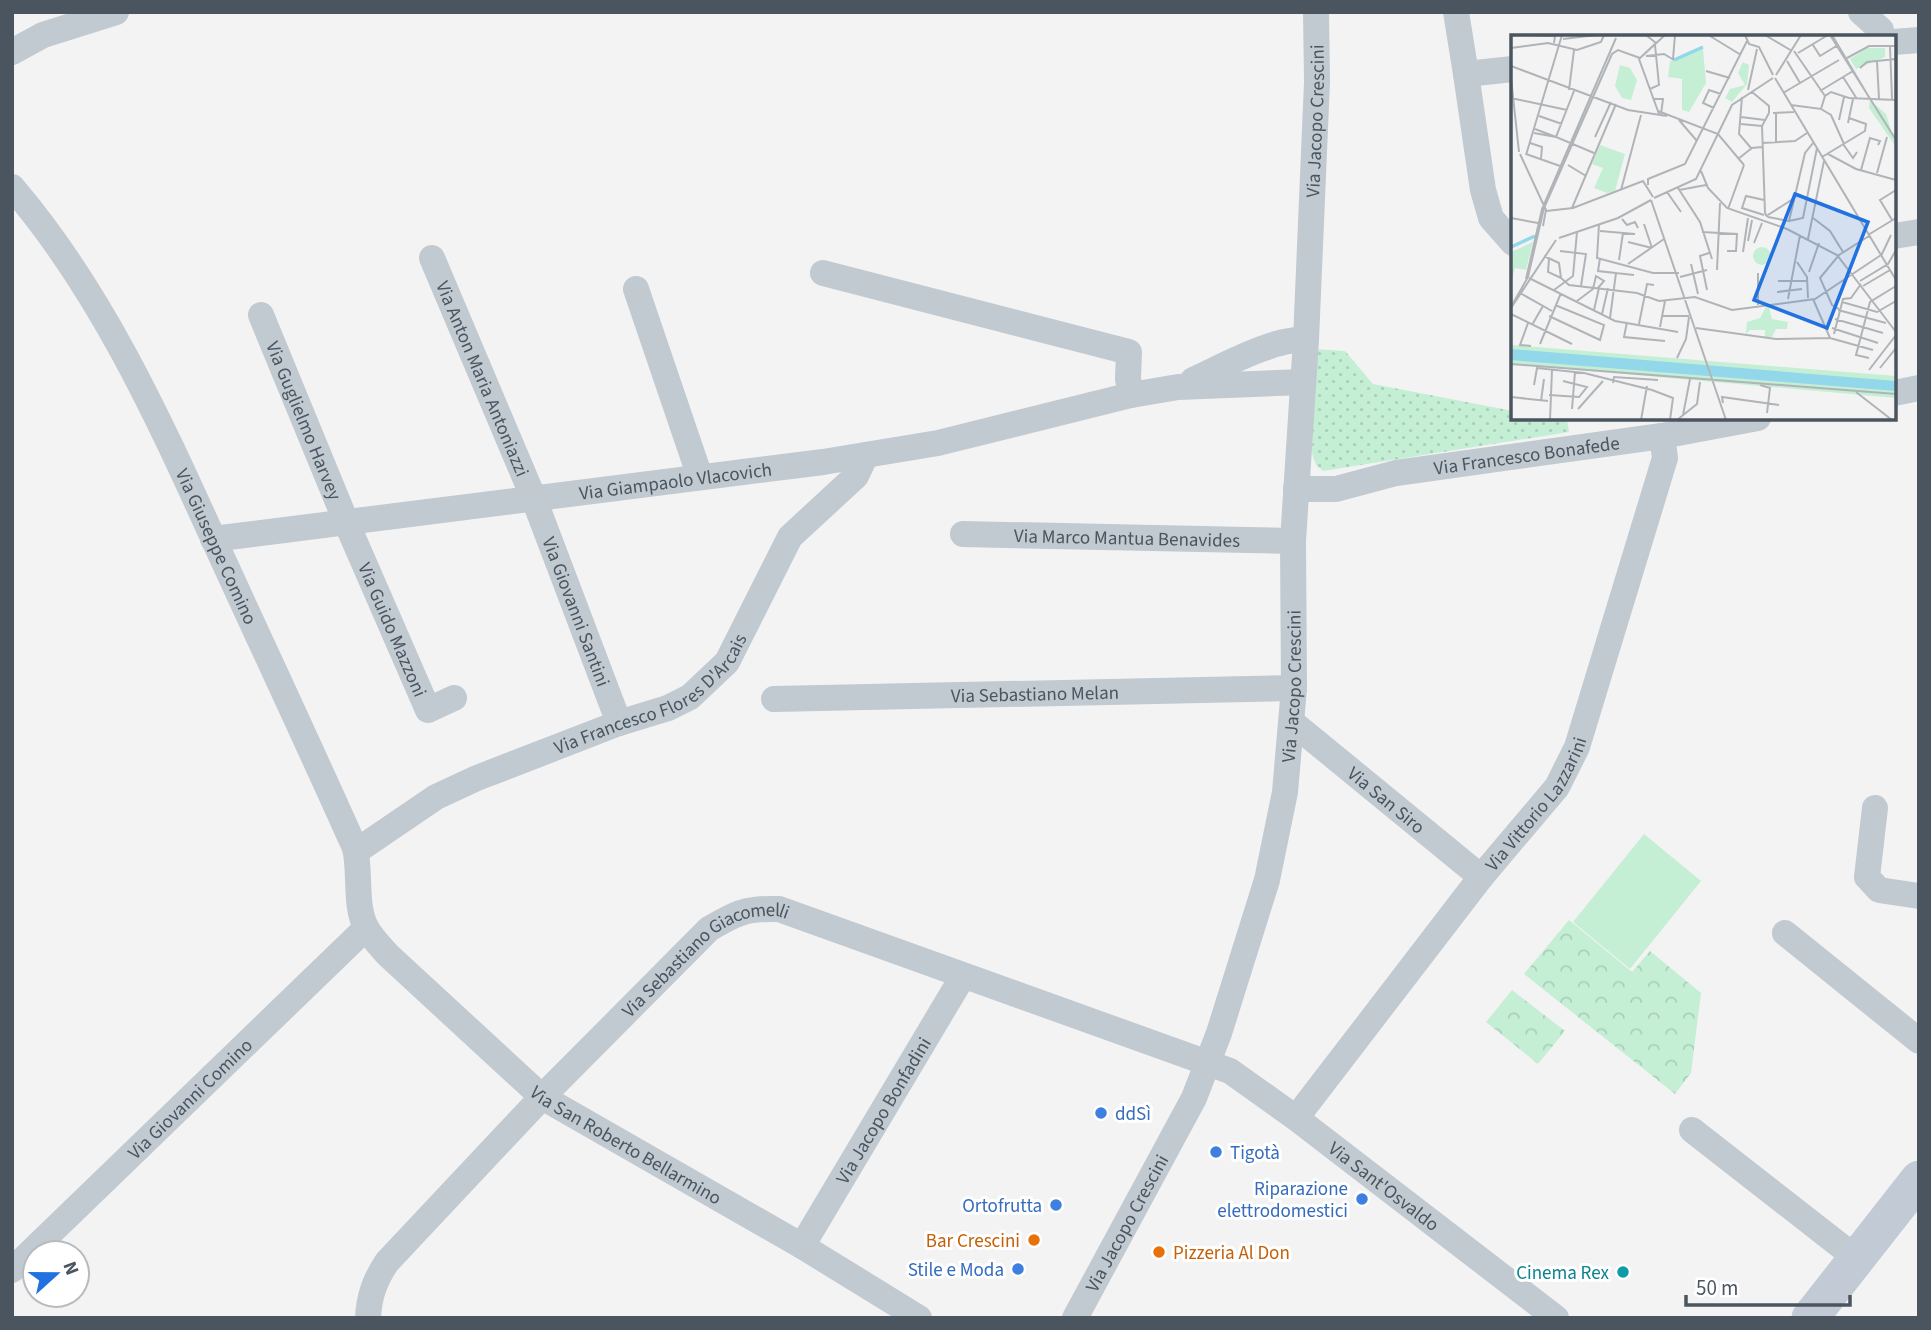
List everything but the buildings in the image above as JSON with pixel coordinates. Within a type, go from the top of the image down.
[{"type":"main road","points":[[1810,1318],[1919,1179]]},
{"type":"street","points":[[12,52],[43,35],[116,12]]},
{"type":"street","name":"Via Jacopo Crescini","points":[[1075,1318],[1194,1098],[1267,880],[1285,792],[1293,723],[1293,541],[1306,340],[1317,82],[1316,12]]},
{"type":"street","points":[[1456,12],[1483,190],[1491,218],[1511,241]]},
{"type":"street","points":[[1861,12],[1881,30],[1882,35]]},
{"type":"street","points":[[1896,42],[1919,40]]},
{"type":"street","points":[[1466,74],[1511,69]]},
{"type":"street","name":"Via Giuseppe Comino","points":[[12,187],[75,273],[119,345],[164,428],[355,848],[366,928]]},
{"type":"street","points":[[1896,236],[1919,232]]},
{"type":"street","name":"Via Anton Maria Antoniazzi","points":[[432,258],[534,499]]},
{"type":"street","points":[[823,272],[1129,352],[1130,395]]},
{"type":"street","points":[[636,289],[701,477]]},
{"type":"street","name":"Via Guglielmo Harvey","points":[[261,316],[347,524]]},
{"type":"street","name":"Via Giampaolo Vlacovich","points":[[1178,387],[1279,343],[1306,340]]},
{"type":"street","name":"Via Giampaolo Vlacovich","points":[[213,539],[347,524],[866,455],[938,443],[1130,395],[1178,387],[1303,382]]},
{"type":"street","points":[[1896,393],[1919,388]]},
{"type":"street","name":"Via Francesco Bonafede","points":[[1296,489],[1336,489],[1396,473],[1662,436],[1747,420]]},
{"type":"street","name":"Via Vittorio Lazzarini","points":[[1296,1118],[1480,877],[1557,787],[1577,747],[1665,458],[1662,436]]},
{"type":"street","name":"Via Francesco Flores D'Arcais","points":[[355,848],[364,846],[436,797],[467,782],[619,723],[668,708],[690,697],[727,662],[790,537],[856,476],[866,455]]},
{"type":"street","name":"Via Giovanni Santini","points":[[534,499],[619,723]]},
{"type":"street","name":"Via Guido Mazzoni","points":[[347,524],[428,710],[454,698]]},
{"type":"street","name":"Via Marco Mantua Benavides","points":[[963,534],[1293,541]]},
{"type":"street","name":"Via Sebastiano Melan","points":[[774,699],[1294,688]]},
{"type":"street","name":"Via San Siro","points":[[1293,723],[1480,877]]},
{"type":"street","points":[[1875,808],[1867,877],[1879,890],[1919,896]]},
{"type":"street","name":"Via Sebastiano Giacomelli","points":[[368,1318],[375,1279],[387,1262],[542,1097],[709,929],[731,916],[753,908],[779,909],[1208,1062]]},
{"type":"street","name":"Via San Roberto Bellarmino","points":[[366,928],[388,955],[542,1097],[803,1246],[919,1318]]},
{"type":"street","name":"Via Giovanni Comino","points":[[12,1270],[366,928]]},
{"type":"street","points":[[1786,933],[1919,1041]]},
{"type":"street","name":"Via Jacopo Bonfadini","points":[[803,1246],[963,976]]},
{"type":"street","name":"Via Sant'Osvaldo","points":[[1208,1062],[1230,1071],[1296,1118],[1556,1318]]},
{"type":"street","points":[[1692,1130],[1856,1258]]},
{"type":"green space","points":[[1314,349],[1345,351],[1373,384],[1511,411],[1511,420],[1567,420],[1569,432],[1323,471],[1316,465],[1312,453]]},
{"type":"green space","points":[[1644,834],[1701,881],[1630,969],[1573,922]]},
{"type":"green space","points":[[1569,920],[1632,972],[1650,951],[1701,993],[1691,1073],[1675,1094],[1524,974]]},
{"type":"green space","points":[[1512,990],[1565,1031],[1538,1064],[1486,1022]]},
{"type":"place","name":"ddSì","points":[[1101,1113]]},
{"type":"place","name":"Tigotà","points":[[1216,1152]]},
{"type":"place","name":"Riparazione elettrodomestici","points":[[1362,1199]]},
{"type":"place","name":"Ortofrutta","points":[[1056,1205]]},
{"type":"place","name":"Bar Crescini","points":[[1034,1240]]},
{"type":"place","name":"Pizzeria Al Don","points":[[1159,1252]]},
{"type":"place","name":"Stile e Moda","points":[[1018,1269]]},
{"type":"place","name":"Cinema Rex","points":[[1623,1272]]}]
